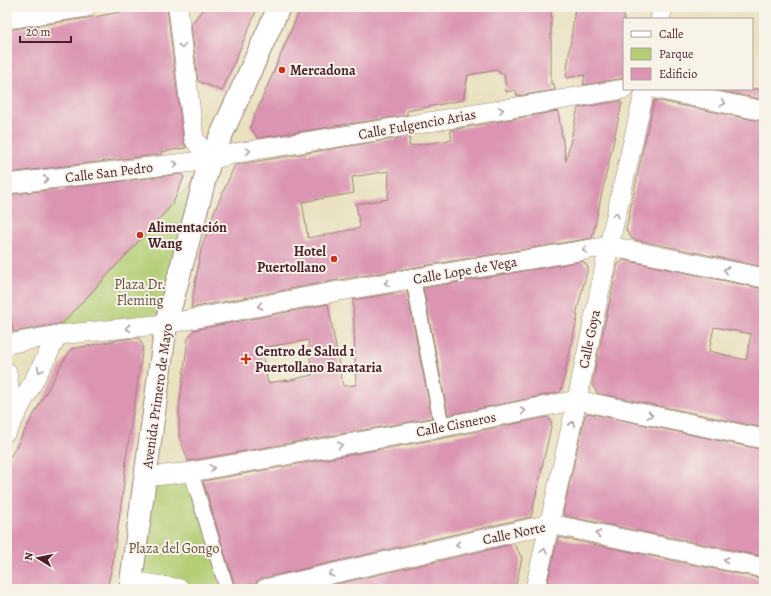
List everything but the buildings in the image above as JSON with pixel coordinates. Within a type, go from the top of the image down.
[{"type":"street","points":[[7,19],[86,7]]},
{"type":"street","points":[[178,7],[194,139],[210,160]]},
{"type":"street","name":"Avenida Primero de Mayo","points":[[131,585],[166,324],[210,160],[279,7]]},
{"type":"street","points":[[660,18],[663,7]]},
{"type":"street","name":"Calle Fulgencio Arias","points":[[210,160],[236,153],[623,89]]},
{"type":"street","name":"Calle Goya","points":[[535,589],[609,246],[645,90]]},
{"type":"street","points":[[662,90],[764,111]]},
{"type":"street","name":"Calle San Pedro","points":[[7,184],[210,160]]},
{"type":"street","name":"Calle Lope de Vega","points":[[166,324],[334,292],[609,246],[764,278]]},
{"type":"street","points":[[413,279],[442,427]]},
{"type":"street","points":[[7,344],[58,335],[166,324]]},
{"type":"street","points":[[10,425],[58,335]]},
{"type":"street","points":[[7,372],[10,425]]},
{"type":"street","name":"Calle Cisneros","points":[[146,477],[191,472],[442,427],[577,400],[764,439]]},
{"type":"street","points":[[191,472],[227,589]]},
{"type":"street","name":"Calle Norte","points":[[265,589],[550,524],[764,568]]},
{"type":"street","points":[[131,585],[180,589]]},
{"type":"green space","name":"Plaza Dr. Fleming","points":[[210,160],[166,324],[51,336],[172,205]]},
{"type":"green space","name":"Plaza del Gongo","points":[[191,472],[227,589],[180,589],[131,581],[146,477]]},
{"type":"place","name":"Mercadona","points":[[282,70]]},
{"type":"place","name":"Alimentación Wang","points":[[140,235]]},
{"type":"place","name":"Hotel Puertollano","points":[[334,259]]},
{"type":"place","name":"Centro de Salud 1 Puertollano Barataria","points":[[246,359]]}]
